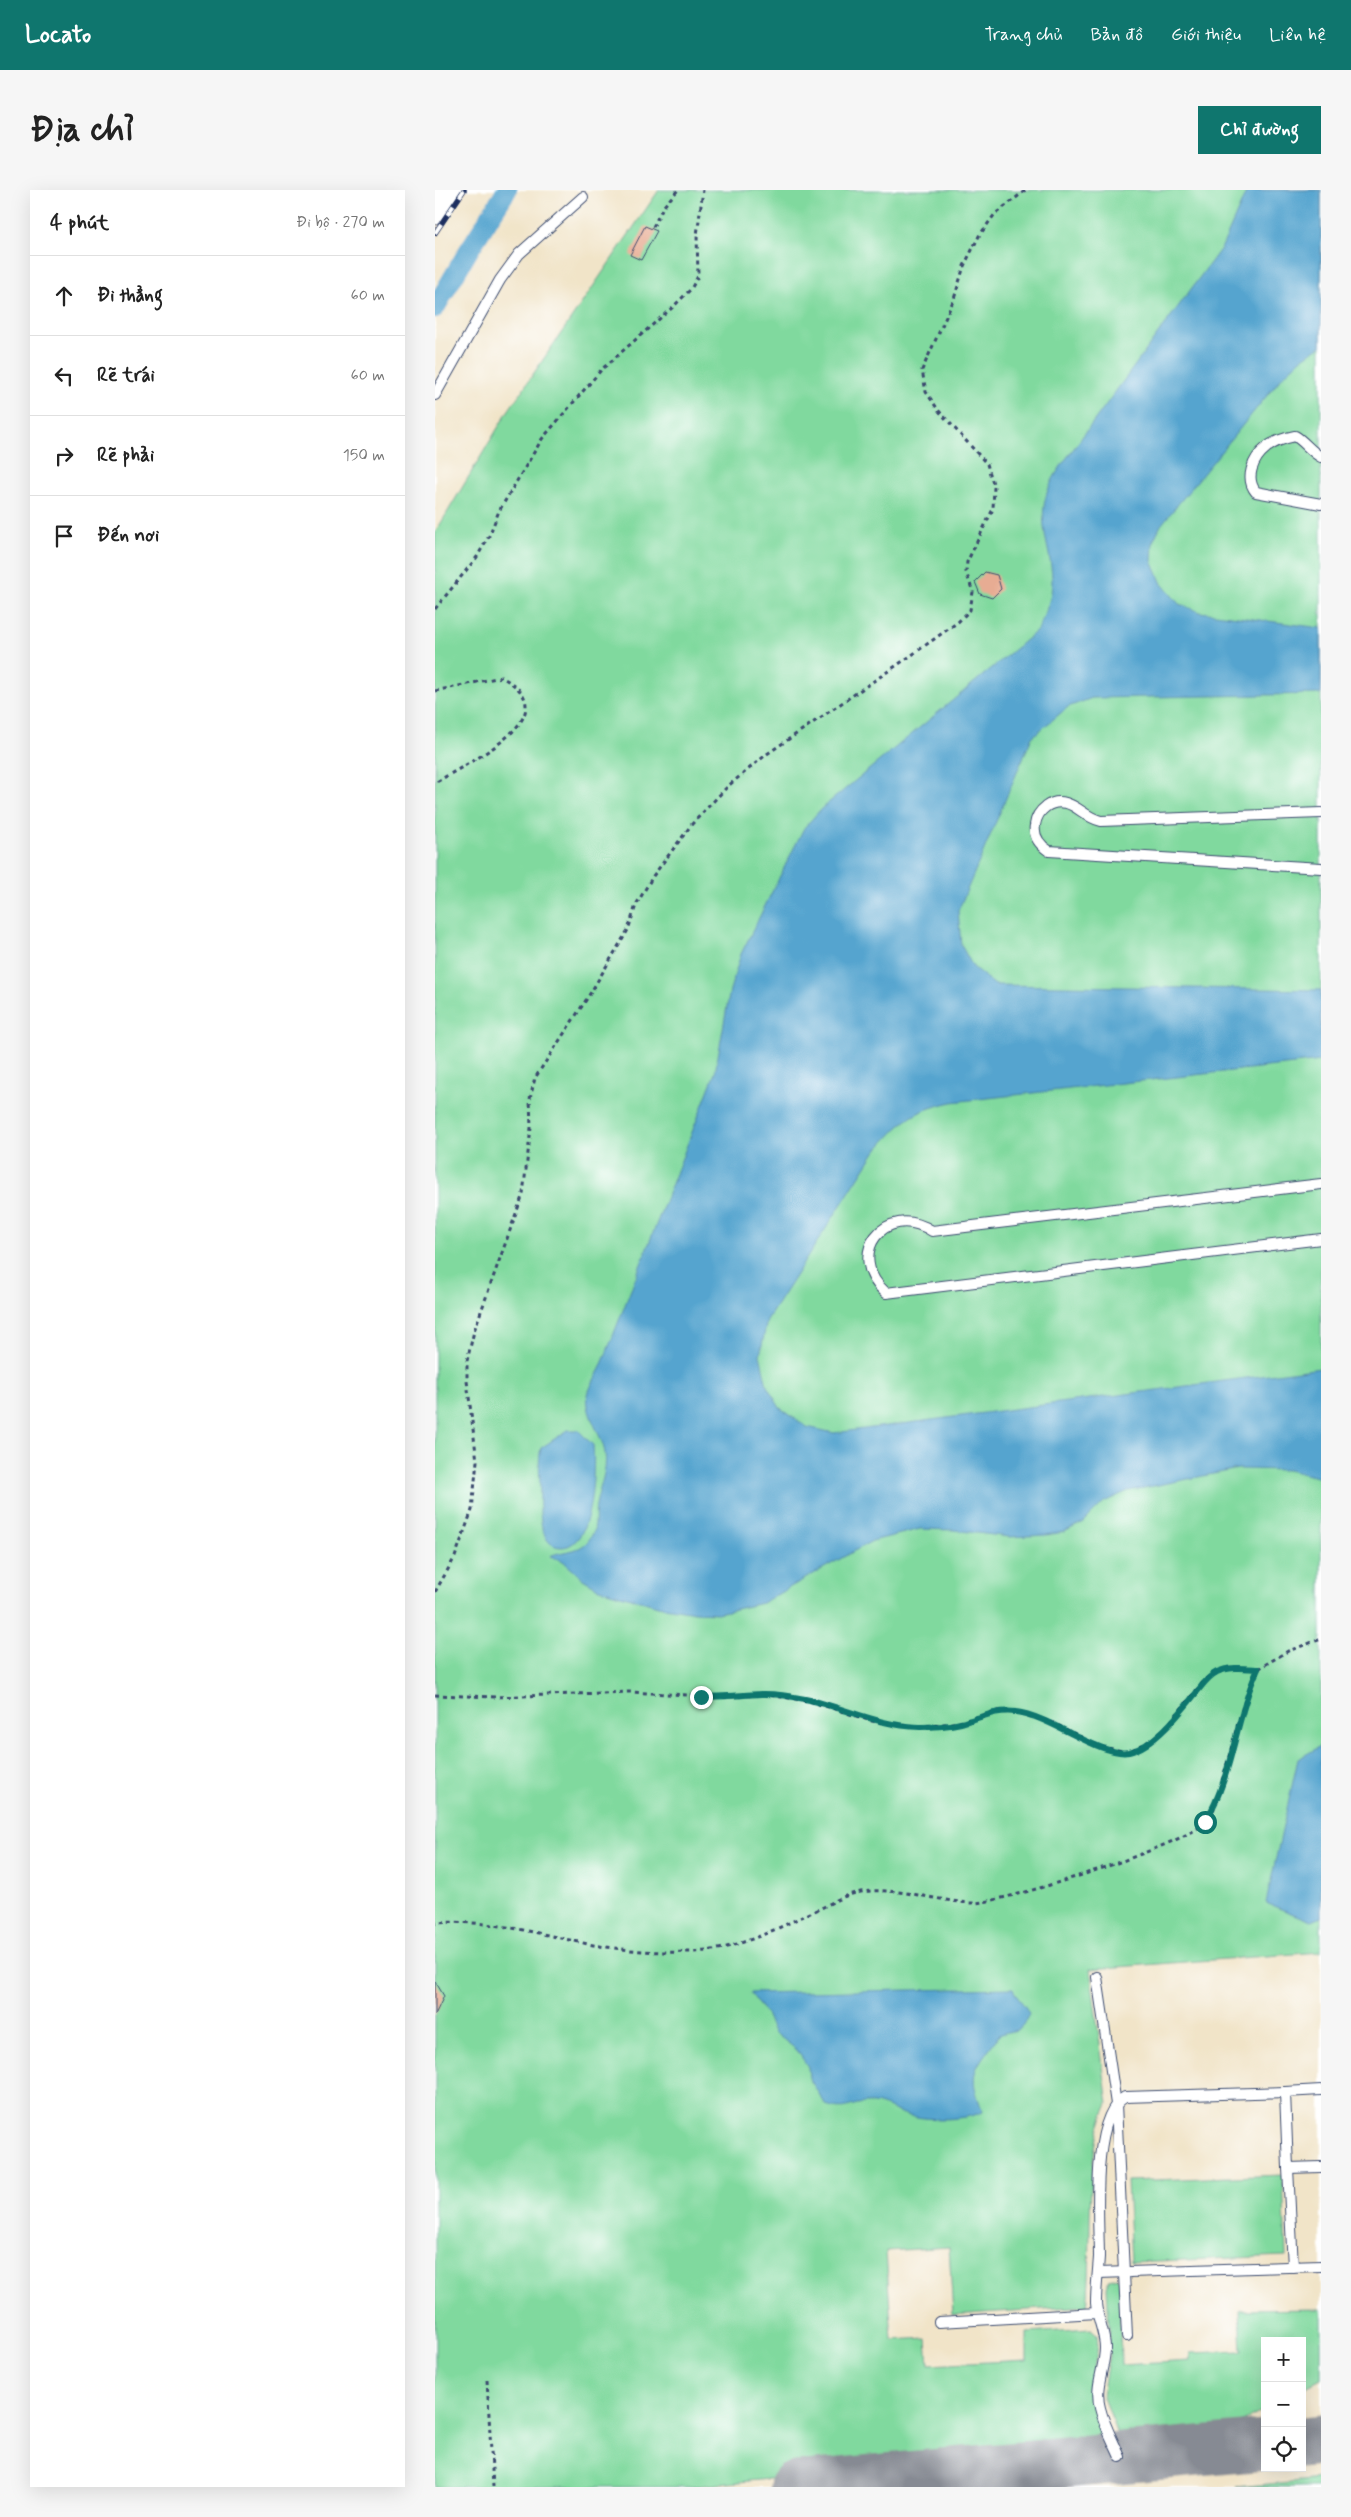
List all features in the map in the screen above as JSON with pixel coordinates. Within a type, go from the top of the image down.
[{"type":"highway","points":[[435,210],[448,190]]},
{"type":"lane","points":[[435,395],[500,280],[519,254],[583,197]]},
{"type":"lane","points":[[1321,457],[1310,451],[1303,441],[1295,436],[1285,438],[1266,448],[1258,456],[1250,476],[1250,485],[1256,492],[1321,504]]},
{"type":"lane","points":[[1321,813],[1101,821],[1091,818],[1066,803],[1058,802],[1050,804],[1037,815],[1035,832],[1037,840],[1049,851],[1321,868]]},
{"type":"lane","points":[[1321,1184],[932,1232],[921,1224],[909,1221],[896,1222],[884,1228],[875,1237],[869,1248],[867,1261],[870,1274],[876,1285],[886,1293],[1321,1239]]},
{"type":"lane","points":[[1097,1977],[1116,2104],[1127,2336]]},
{"type":"lane","points":[[1120,2457],[1100,2408],[1097,2390],[1105,2350],[1104,2334],[1097,2313],[1097,2184],[1107,2120],[1116,2104],[1125,2096],[1321,2090]]},
{"type":"lane","points":[[1285,2092],[1293,2267]]},
{"type":"lane","points":[[1288,2168],[1321,2167]]},
{"type":"lane","points":[[1098,2273],[1321,2266]]},
{"type":"lane","points":[[939,2322],[1097,2313]]},
{"type":"path","points":[[653,227],[663,207],[678,190]]},
{"type":"path","points":[[435,609],[477,557],[489,536],[499,510],[542,439],[602,369],[691,289],[698,276],[697,235],[703,190]]},
{"type":"path","points":[[435,1592],[455,1557],[472,1510],[477,1461],[467,1381],[467,1361],[474,1331],[523,1194],[531,1128],[530,1099],[535,1078],[588,997],[627,930],[637,905],[653,876],[692,824],[728,786],[767,754],[832,707],[909,657],[958,622],[970,610],[973,592],[966,572],[967,562],[993,509],[994,487],[987,464],[939,411],[926,392],[922,370],[954,300],[964,266],[979,236],[995,214],[1026,190]]},
{"type":"path","points":[[435,691],[501,677],[520,690],[526,704],[520,724],[504,742],[435,783]]},
{"type":"path","points":[[435,1695],[495,1697],[629,1692],[726,1697],[762,1694],[810,1700],[873,1721],[919,1727],[963,1722],[996,1711],[1017,1712],[1053,1723],[1100,1747],[1128,1752],[1153,1740],[1166,1728],[1206,1679],[1217,1672],[1229,1668],[1258,1669],[1288,1651],[1321,1639]]},
{"type":"path","points":[[435,1923],[486,1922],[630,1950],[692,1952],[729,1946],[765,1934],[855,1893],[883,1891],[972,1903],[993,1901],[1055,1883],[1175,1841],[1195,1831],[1205,1822],[1215,1806],[1246,1698],[1258,1669]]},
{"type":"path","points":[[487,2380],[493,2487]]},
{"type":"green space","points":[[659,190],[1321,190],[1321,1952],[1090,1969],[1108,2104],[1100,2125],[1092,2175],[1087,2306],[953,2315],[949,2247],[886,2251],[892,2340],[927,2338],[929,2365],[1027,2360],[1027,2333],[1091,2329],[1097,2334],[1098,2347],[1091,2391],[1094,2407],[1108,2446],[687,2487],[435,2487],[435,533],[508,411]]},
{"type":"green space","points":[[1283,2175],[1286,2256],[1131,2262],[1127,2181]]},
{"type":"green space","points":[[1116,2277],[1119,2279],[1121,2365],[1190,2361],[1190,2353],[1242,2351],[1240,2310],[1321,2309],[1321,2379],[1306,2387],[1306,2337],[1261,2337],[1261,2412],[1229,2427],[1195,2436],[1121,2445],[1102,2395],[1110,2349],[1107,2287],[1109,2279]]},
{"type":"green space","points":[[1321,2479],[1321,2487],[1236,2487]]},
{"type":"water","points":[[1247,190],[1321,190],[1321,346],[1301,359],[1283,376],[1161,525],[1153,541],[1152,561],[1162,584],[1179,604],[1200,612],[1321,628],[1321,694],[1092,698],[1068,707],[1032,737],[958,911],[961,945],[973,967],[995,985],[1321,990],[1321,1061],[952,1102],[938,1105],[917,1114],[893,1132],[875,1152],[767,1320],[760,1355],[767,1386],[780,1408],[807,1427],[834,1433],[1321,1368],[1321,1478],[1288,1470],[1238,1469],[1128,1491],[1104,1502],[1084,1522],[1064,1532],[1046,1535],[1009,1537],[954,1530],[920,1529],[872,1541],[762,1603],[718,1613],[695,1612],[658,1606],[600,1589],[583,1579],[563,1561],[550,1556],[580,1548],[593,1533],[596,1505],[606,1459],[603,1445],[588,1407],[589,1391],[601,1367],[715,1073],[730,990],[741,954],[804,828],[821,809],[1038,630],[1048,605],[1052,585],[1043,513],[1048,490],[1057,472],[1222,247]]},
{"type":"water","points":[[568,1430],[578,1430],[593,1445],[594,1465],[590,1502],[582,1532],[574,1542],[562,1547],[554,1545],[548,1540],[541,1523],[540,1457],[541,1448]]},
{"type":"water","points":[[1321,1746],[1321,1917],[1311,1921],[1266,1903],[1298,1759]]},
{"type":"water","points":[[1013,1988],[1029,2014],[1020,2028],[999,2035],[979,2064],[974,2078],[983,2112],[966,2117],[947,2119],[910,2116],[883,2105],[872,2103],[843,2108],[826,2105],[809,2078],[808,2067],[797,2050],[774,2032],[766,2014],[750,1993]]},
{"type":"building","points":[[645,226],[657,231],[641,260],[630,255]]},
{"type":"building","points":[[985,572],[997,575],[1001,589],[992,598],[980,594],[975,582]]},
{"type":"building","points":[[435,1981],[444,1996],[435,2015]]},
{"type":"waterway","points":[[435,308],[507,190]]},
{"type":"taxiway","points":[[1306,2442],[1321,2440]]},
{"type":"taxiway","points":[[795,2487],[1261,2445]]},
{"type":"railway","points":[[435,233],[464,190]]},
{"type":"route","points":[[701,1697],[762,1694],[788,1696],[834,1707],[873,1721],[919,1727],[942,1726],[963,1722],[996,1711],[1017,1712],[1036,1716],[1053,1723],[1100,1747],[1128,1752],[1153,1740],[1166,1728],[1206,1679],[1217,1672],[1229,1668],[1258,1669],[1246,1698],[1215,1806],[1205,1822]]}]
